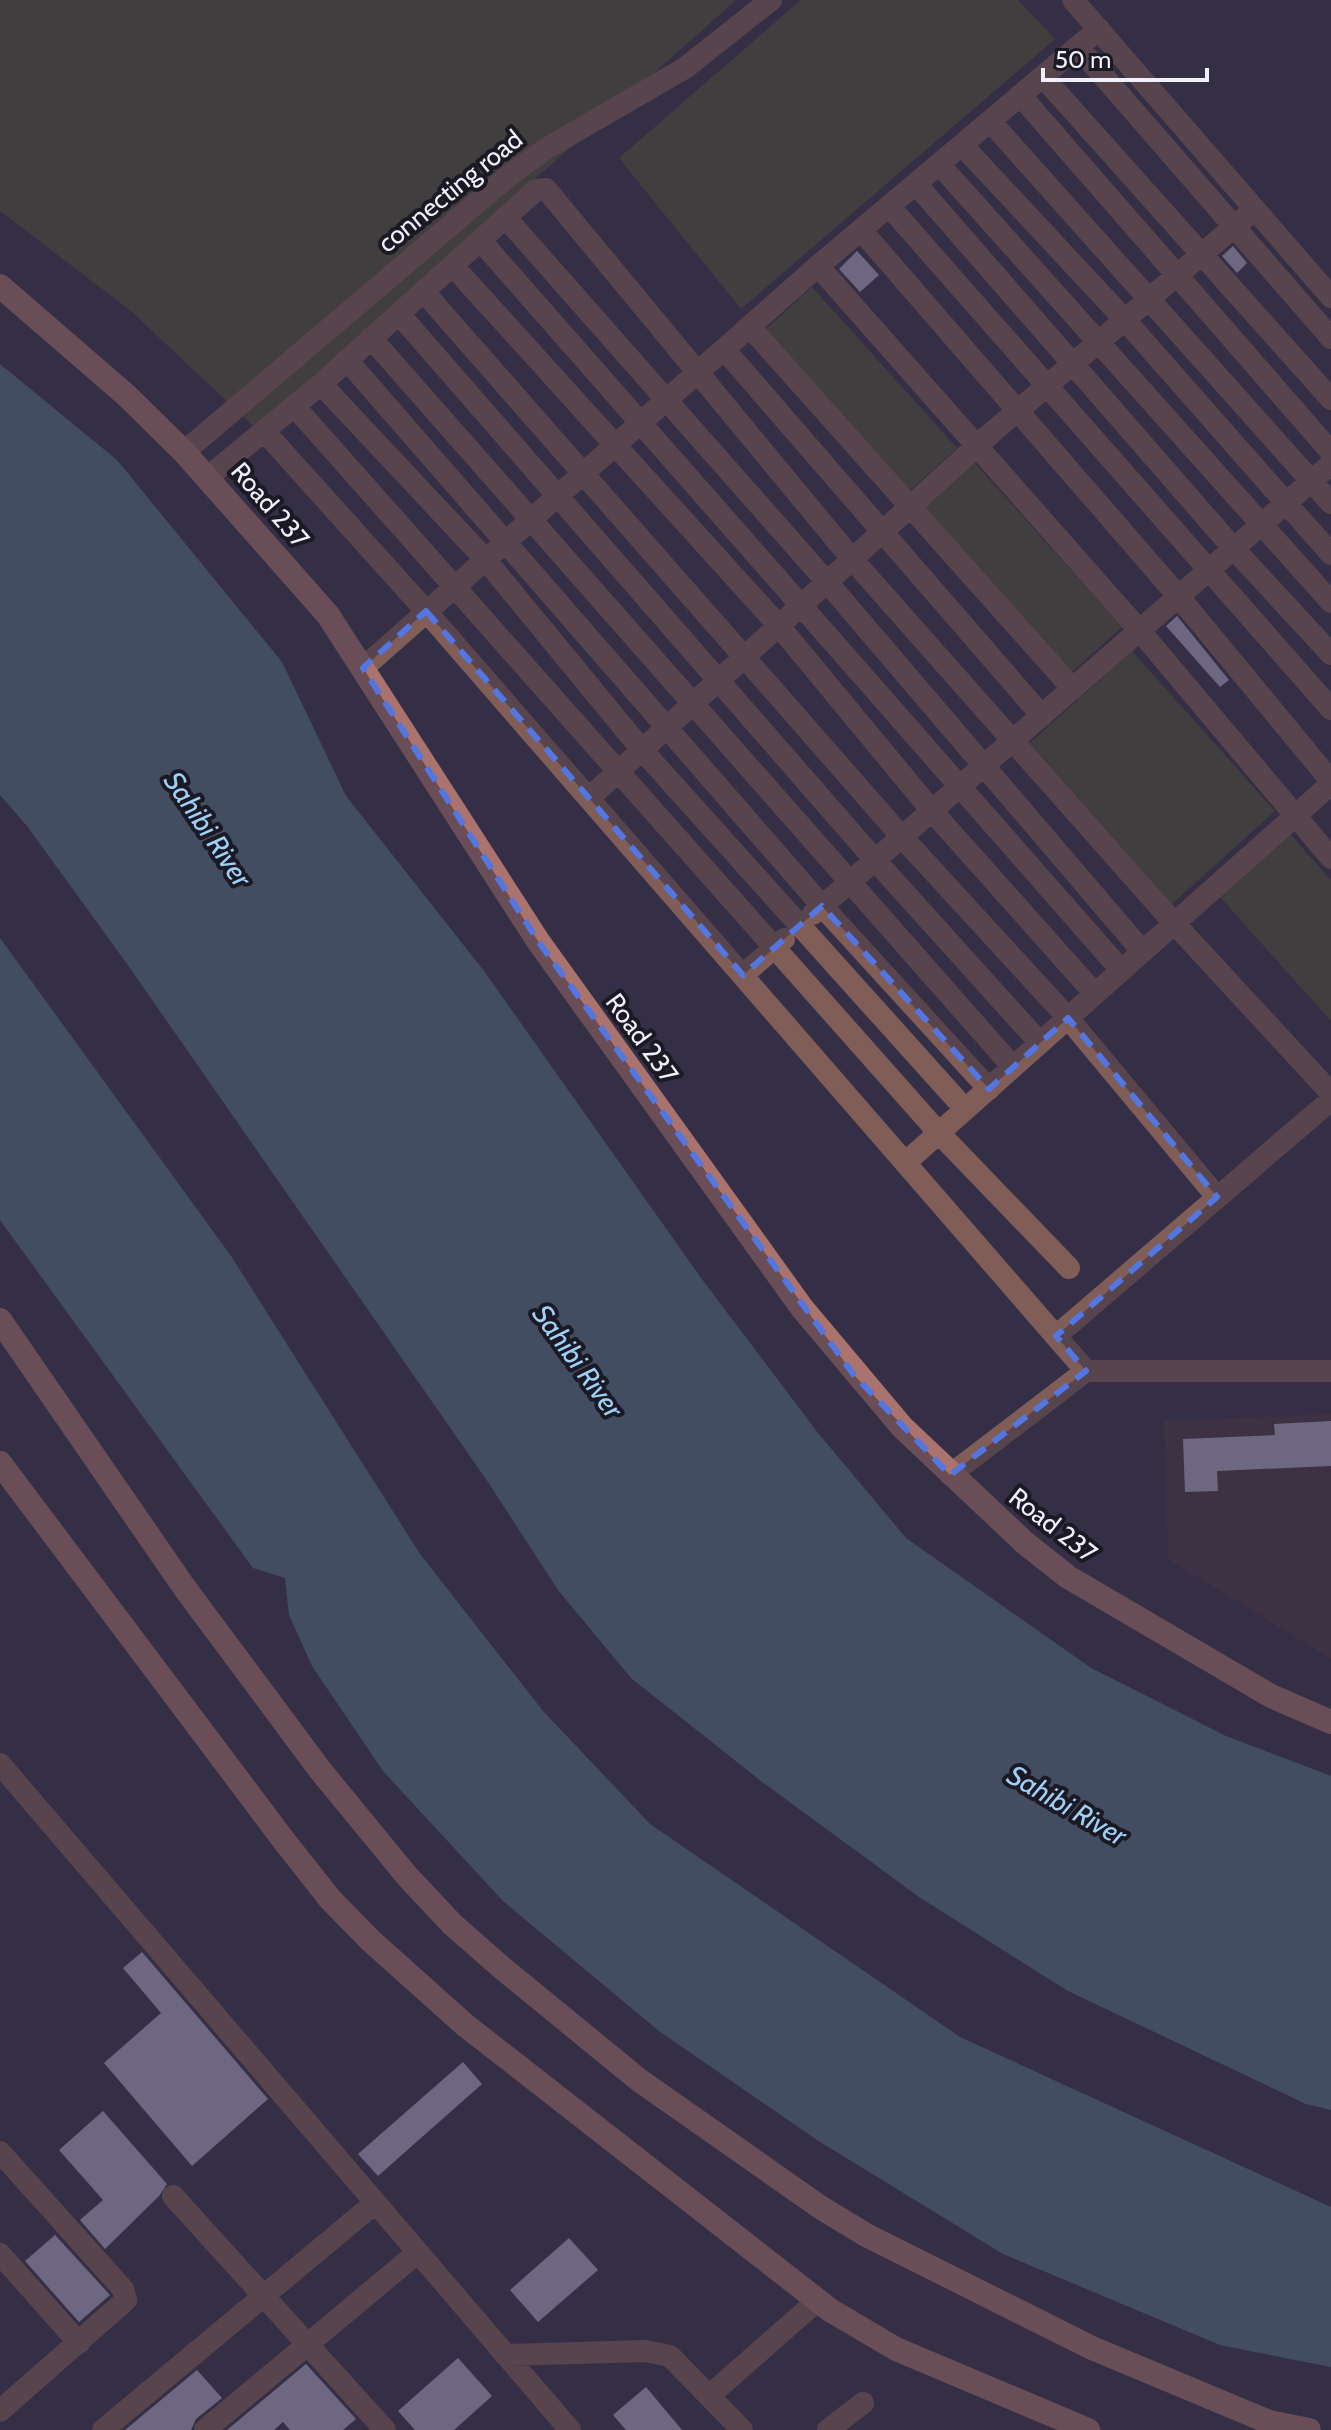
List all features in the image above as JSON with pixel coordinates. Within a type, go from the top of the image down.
[{"type":"street","name":"connecting road","points":[[184,452],[511,174],[547,148],[685,68],[771,0]]},
{"type":"street","points":[[1073,0],[1331,297]]},
{"type":"street","points":[[363,668],[818,266],[1099,29]]},
{"type":"street","points":[[1078,47],[1232,228],[1331,338]]},
{"type":"street","points":[[1043,77],[1331,399]]},
{"type":"street","points":[[1020,95],[1175,277],[1331,452]]},
{"type":"street","points":[[990,121],[1331,503]]},
{"type":"street","points":[[962,145],[1125,320],[1331,554]]},
{"type":"street","points":[[939,164],[1331,602]]},
{"type":"street","points":[[916,184],[1234,549],[1331,654]]},
{"type":"street","points":[[208,477],[295,407],[536,190],[546,189],[852,559],[1174,923],[1331,1093]]},
{"type":"street","points":[[889,206],[1331,709]]},
{"type":"street","points":[[589,798],[978,445],[1255,209]]},
{"type":"street","points":[[506,218],[827,582],[1142,951]]},
{"type":"street","points":[[861,230],[1179,597],[1331,782],[905,1163]]},
{"type":"street","points":[[480,240],[1121,970]]},
{"type":"street","points":[[453,266],[779,626],[932,811],[1095,994]]},
{"type":"street","points":[[818,266],[1140,631],[1293,817],[1331,858]]},
{"type":"street","name":"Road 237","points":[[0,286],[126,395],[184,452],[328,615],[538,941],[762,1254],[854,1375],[950,1475],[1068,1577],[1271,1696],[1331,1722]]},
{"type":"street","points":[[424,292],[902,837],[1068,1018],[1217,1197]]},
{"type":"street","points":[[399,314],[721,679],[875,860],[1040,1043]]},
{"type":"street","points":[[750,327],[1073,689]]},
{"type":"street","points":[[371,338],[1013,1067]]},
{"type":"street","points":[[724,349],[1042,716]]},
{"type":"street","points":[[347,360],[822,906],[989,1089]]},
{"type":"street","points":[[321,384],[485,559],[642,750],[965,1109]]},
{"type":"street","points":[[295,407],[939,1133],[1069,1268]]},
{"type":"street","points":[[265,432],[426,611],[1086,1371]]},
{"type":"street","points":[[743,975],[1331,464]]},
{"type":"street","points":[[1056,1336],[1331,1100]]},
{"type":"street","points":[[0,1320],[184,1587],[320,1770],[407,1876],[452,1924],[501,1967],[639,2080],[820,2207],[866,2235],[1092,2348],[1269,2422],[1309,2430]]},
{"type":"street","points":[[950,1475],[1086,1371],[1331,1371]]},
{"type":"street","points":[[0,1463],[330,1899],[370,1940],[465,2025],[817,2301],[896,2349],[1052,2424],[1088,2430]]},
{"type":"street","points":[[0,1764],[570,2430]]},
{"type":"street","points":[[0,2152],[126,2295],[124,2305],[0,2411]]},
{"type":"street","points":[[173,2196],[385,2430]]},
{"type":"street","points":[[103,2430],[375,2203]]},
{"type":"street","points":[[205,2430],[417,2253]]},
{"type":"street","points":[[0,2254],[79,2343]]},
{"type":"street","points":[[710,2395],[817,2301]]},
{"type":"street","points":[[505,2355],[660,2353],[680,2363],[742,2430]]},
{"type":"street","points":[[828,2430],[863,2403]]},
{"type":"street","points":[[0,2417],[10,2430]]},
{"type":"highlighted area","points":[[426,611],[743,975],[822,906],[989,1089],[1068,1018],[1217,1197],[1056,1336],[1086,1371],[950,1475],[854,1375],[538,941],[363,668]]},
{"type":"shaded area","points":[[1331,1414],[1331,1659],[1168,1559],[1164,1421]]},
{"type":"green space","points":[[0,0],[736,0],[255,428],[131,311],[0,211]]},
{"type":"green space","points":[[801,0],[1018,0],[1055,39],[741,309],[619,158]]},
{"type":"green space","points":[[812,287],[957,448],[907,493],[762,333]]},
{"type":"green space","points":[[972,460],[1122,627],[1072,672],[922,505]]},
{"type":"green space","points":[[1132,651],[1275,811],[1172,904],[1030,743]]},
{"type":"green space","points":[[1289,833],[1331,880],[1331,1021],[1219,896]]},
{"type":"water","name":"Sahibi River","points":[[0,364],[117,460],[282,662],[346,796],[484,971],[701,1278],[818,1433],[906,1538],[1091,1668],[1226,1736],[1331,1776],[1331,2110],[1306,2104],[1068,1991],[919,1897],[761,1781],[631,1678],[558,1590],[488,1482],[125,961],[27,826],[0,795]]},
{"type":"water","points":[[0,938],[231,1256],[420,1554],[543,1711],[650,1824],[960,2037],[1331,2207],[1331,2367],[1220,2345],[1003,2254],[817,2140],[659,2031],[503,1901],[383,1771],[312,1666],[289,1615],[285,1578],[253,1568],[0,1220]]},
{"type":"building","points":[[1233,246],[1247,263],[1237,273],[1222,256]]},
{"type":"building","points":[[857,251],[879,275],[860,292],[839,269]]},
{"type":"building","points":[[1177,616],[1229,680],[1220,687],[1166,626]]},
{"type":"building","points":[[1331,1421],[1331,1466],[1217,1471],[1218,1491],[1185,1492],[1183,1439],[1275,1435],[1274,1424]]},
{"type":"building","points":[[142,1952],[268,2099],[192,2166],[104,2063],[161,2013],[123,1968]]},
{"type":"building","points":[[463,2062],[482,2084],[378,2176],[358,2154]]},
{"type":"building","points":[[103,2111],[167,2184],[159,2196],[105,2249],[80,2220],[103,2200],[59,2150]]},
{"type":"building","points":[[55,2235],[110,2295],[79,2322],[25,2261]]},
{"type":"building","points":[[569,2238],[598,2270],[538,2322],[510,2290]]},
{"type":"building","points":[[458,2358],[492,2396],[454,2430],[415,2430],[398,2411]]},
{"type":"building","points":[[306,2364],[356,2419],[343,2430],[290,2430],[283,2422],[274,2430],[227,2430]]},
{"type":"building","points":[[197,2370],[222,2398],[196,2419],[191,2430],[125,2430]]},
{"type":"building","points":[[646,2387],[682,2430],[626,2430],[613,2415]]}]
